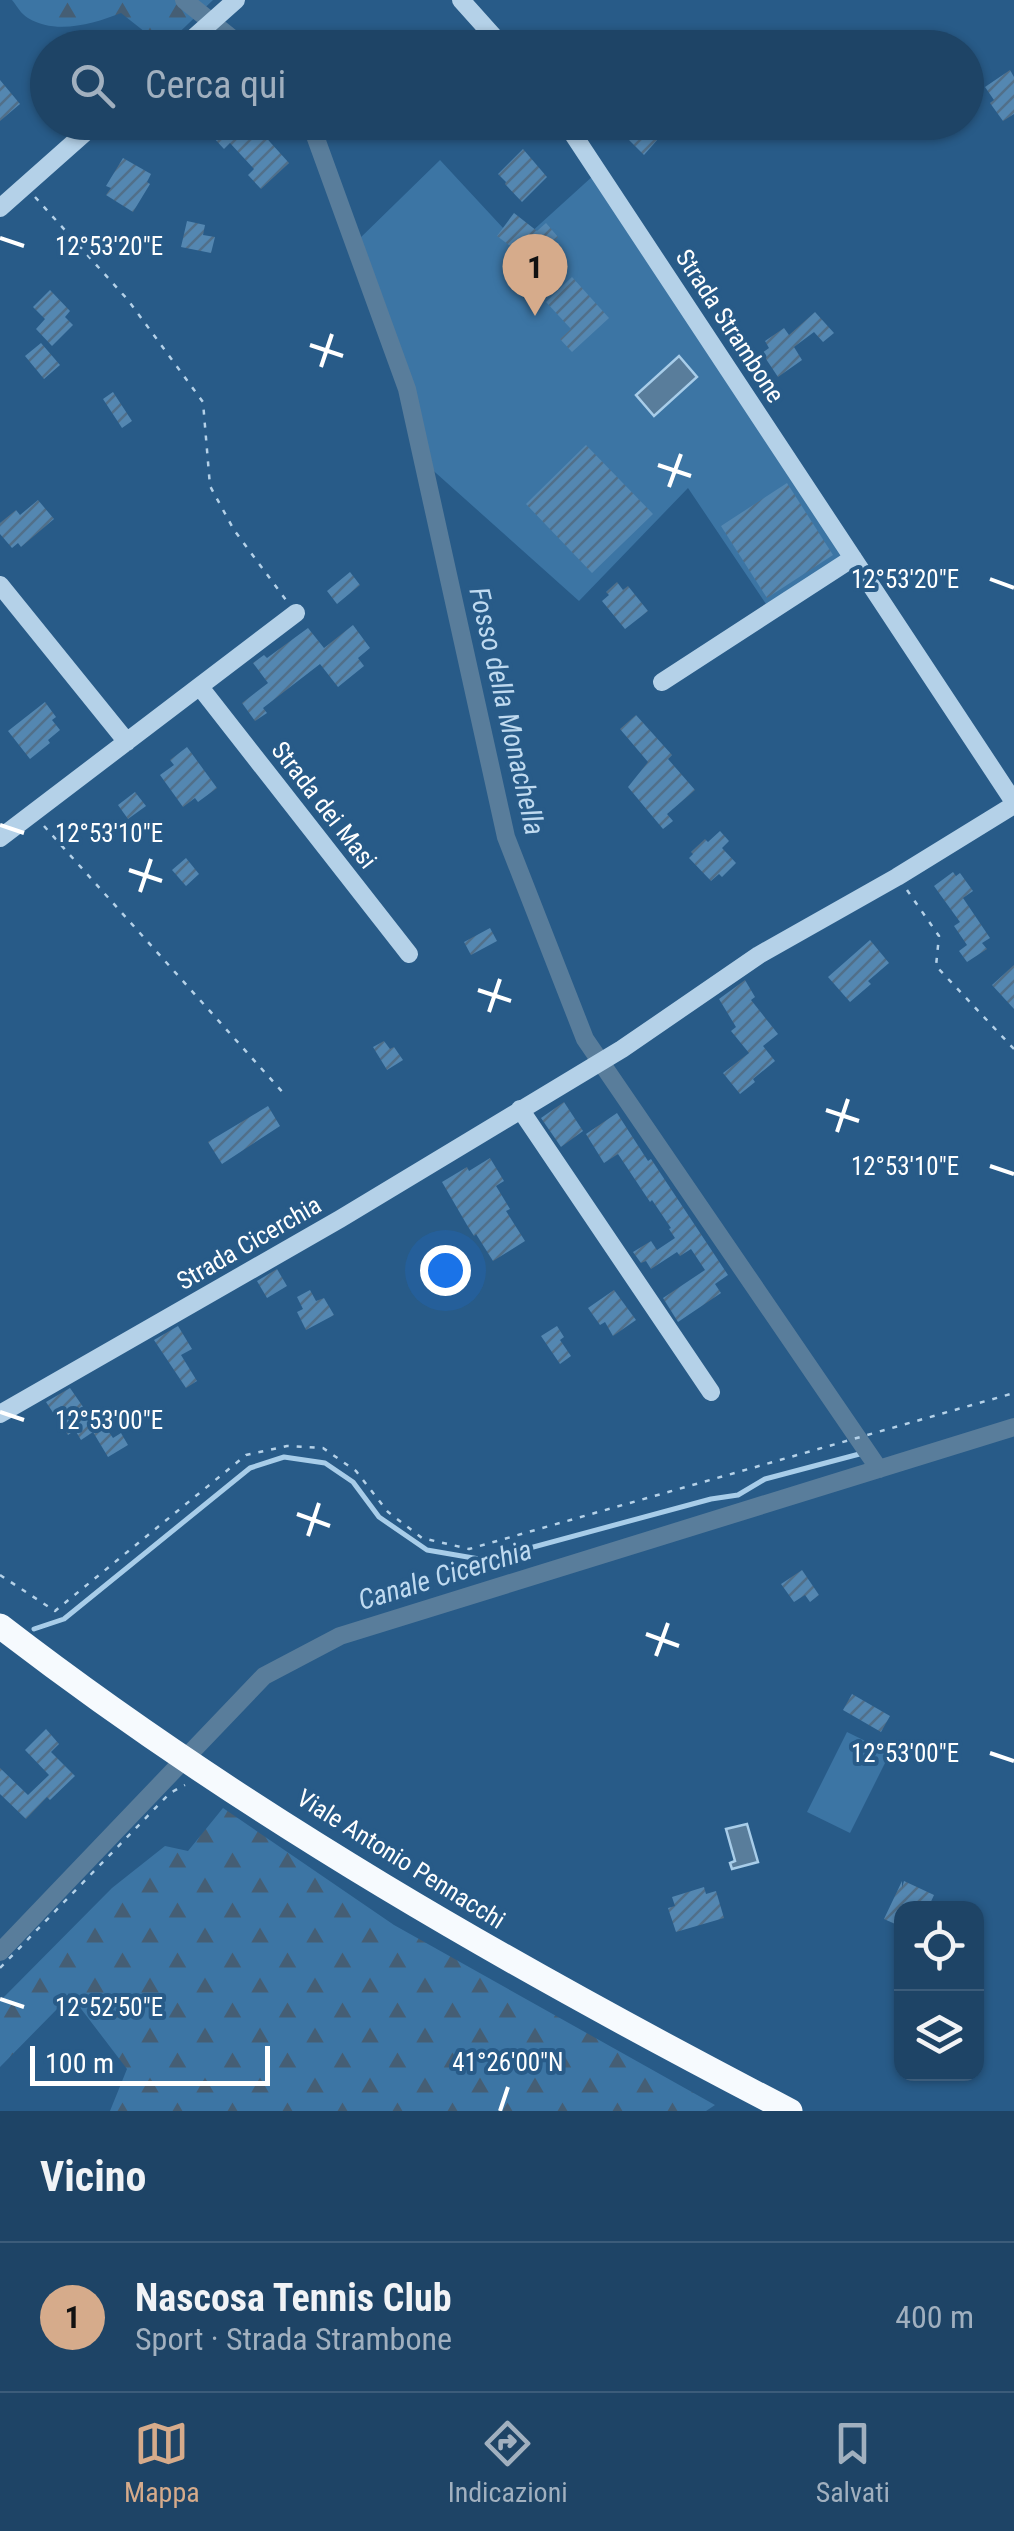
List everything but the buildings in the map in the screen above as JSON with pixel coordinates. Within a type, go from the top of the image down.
[{"type":"main road","name":"Viale Antonio Pennacchi","points":[[0,1626],[157,1740],[199,1776],[499,1955],[790,2111]]},
{"type":"street","points":[[462,0],[488,30]]},
{"type":"street","points":[[202,30],[233,3]]},
{"type":"street","points":[[0,208],[77,140]]},
{"type":"street","name":"Strada Strambone","points":[[577,140],[1014,803]]},
{"type":"street","points":[[662,682],[853,558]]},
{"type":"street","points":[[0,585],[127,742]]},
{"type":"street","points":[[0,838],[296,613]]},
{"type":"street","name":"Strada dei Masi","points":[[200,687],[409,954]]},
{"type":"street","name":"Strada Cicerchia","points":[[0,1414],[340,1219],[622,1048],[745,964],[1014,803]]},
{"type":"street","points":[[520,1109],[711,1392]]},
{"type":"path","points":[[25,186],[128,300],[202,402],[210,486],[234,530],[296,613]]},
{"type":"path","points":[[33,814],[286,1096]]},
{"type":"path","points":[[897,876],[939,936],[936,966],[1014,1049]]},
{"type":"path","points":[[0,1575],[55,1611],[246,1455],[287,1446],[324,1448],[356,1471],[388,1512],[422,1538],[469,1549],[1014,1392]]},
{"type":"path","points":[[0,1968],[170,1793],[199,1776]]},
{"type":"green space","points":[[12,0],[213,0],[182,30],[142,30],[121,13],[62,27],[26,16]]},
{"type":"green space","points":[[440,160],[518,244],[594,175],[843,555],[766,604],[688,488],[579,601],[427,465],[410,387],[356,242]]},
{"type":"green space","points":[[847,1732],[890,1753],[850,1833],[807,1812]]},
{"type":"green space","points":[[223,1808],[394,1925],[715,2105],[706,2111],[110,2111],[127,2069],[69,1993],[0,2067],[0,2001],[112,1888],[165,1846],[188,1851]]},
{"type":"shaded area","points":[[679,356],[697,377],[654,416],[636,395]]},
{"type":"shaded area","points":[[747,1824],[758,1862],[732,1869],[730,1863],[735,1861],[726,1829]]},
{"type":"waterway","name":"Fosso della Monachella","points":[[184,0],[222,30]]},
{"type":"waterway","name":"Fosso della Monachella","points":[[317,140],[407,389],[506,837],[585,1039],[879,1469]]},
{"type":"waterway","name":"Canale Cicerchia","points":[[0,1952],[264,1676],[340,1636],[1014,1427]]},
{"type":"waterway","points":[[34,1629],[64,1619],[250,1468],[284,1457],[325,1463],[353,1482],[379,1517],[427,1550],[485,1560],[738,1495],[765,1479],[867,1452]]},
{"type":"place","name":"Nascosa Tennis Club","points":[[535,316]]}]
